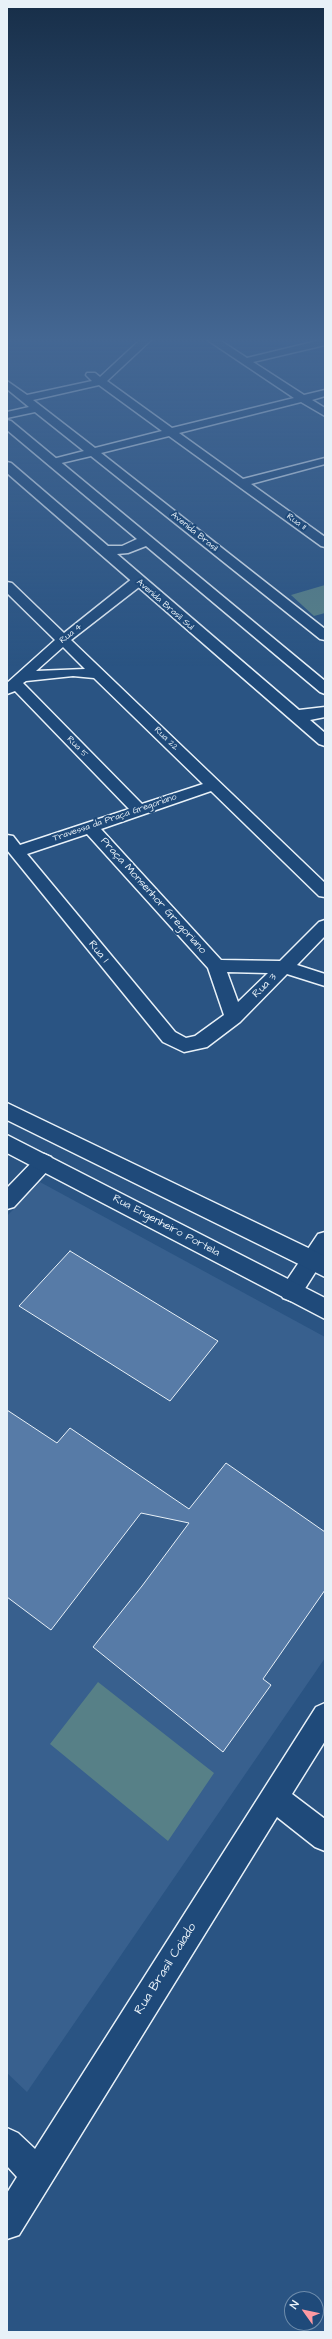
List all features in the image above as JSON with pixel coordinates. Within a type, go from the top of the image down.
[{"type":"main road","points":[[36,448],[325,689]]},
{"type":"main road","name":"Avenida Brasil Sul","points":[[7,466],[102,550],[295,715],[321,732]]},
{"type":"main road","points":[[102,550],[123,550],[140,544],[145,540]]},
{"type":"main road","points":[[116,561],[134,552],[160,550]]},
{"type":"main road","points":[[295,715],[309,715],[325,712]]},
{"type":"main road","points":[[7,1111],[318,1264]]},
{"type":"main road","name":"Rua Engenheiro Portela","points":[[7,1143],[325,1309]]},
{"type":"street","name":"Avenida Brasil","points":[[89,448],[325,636]]},
{"type":"street","points":[[53,462],[109,448]]},
{"type":"street","name":"Rua 11","points":[[193,448],[242,483],[320,534],[325,543]]},
{"type":"street","points":[[242,483],[325,461]]},
{"type":"street","name":"Rua 4","points":[[15,683],[63,640],[138,581]]},
{"type":"street","name":"Rua 22","points":[[7,586],[325,892]]},
{"type":"street","points":[[311,624],[325,620]]},
{"type":"street","points":[[15,683],[73,672],[98,674]]},
{"type":"street","name":"Rua 5","points":[[15,683],[139,810]]},
{"type":"street","name":"Travessa da Praça Gregoriano","points":[[12,846],[90,827],[214,785]]},
{"type":"street","name":"Praça Monsenhor Gregoriano","points":[[90,827],[216,966],[234,1017]]},
{"type":"street","name":"Rua 1","points":[[12,846],[168,1037],[184,1045],[200,1042]]},
{"type":"street","name":"Rua 3","points":[[200,1042],[234,1017],[325,926]]},
{"type":"street","points":[[216,966],[284,968],[325,980]]},
{"type":"street","points":[[7,1201],[44,1162]]},
{"type":"street","points":[[291,1292],[318,1264],[325,1240]]},
{"type":"street","name":"Rua Brasil Caiado","points":[[7,2223],[325,1716]]},
{"type":"street","points":[[274,1797],[325,1837]]},
{"type":"street","points":[[7,2144],[38,2174]]},
{"type":"shaded area","points":[[40,1182],[325,1337],[325,1532],[226,1463],[180,1520],[189,1523],[142,1586],[93,1647],[223,1752],[271,1685],[263,1679],[325,1590],[325,1658],[27,2092],[7,2073],[7,1597],[51,1630],[160,1489],[70,1428],[7,1502],[7,1216]],"holes":[[[70,1251],[218,1340],[169,1401],[19,1306]]]},
{"type":"green space","points":[[325,585],[325,613],[314,616],[291,595]]},
{"type":"green space","points":[[98,1682],[214,1773],[168,1841],[50,1744]]},
{"type":"building","points":[[70,1251],[218,1341],[170,1401],[19,1306]]},
{"type":"building","points":[[7,1410],[57,1443],[70,1428],[189,1509],[226,1463],[325,1532],[325,1590],[263,1679],[271,1685],[223,1752],[93,1647],[142,1586],[189,1523],[141,1513],[51,1630],[7,1597]]}]
